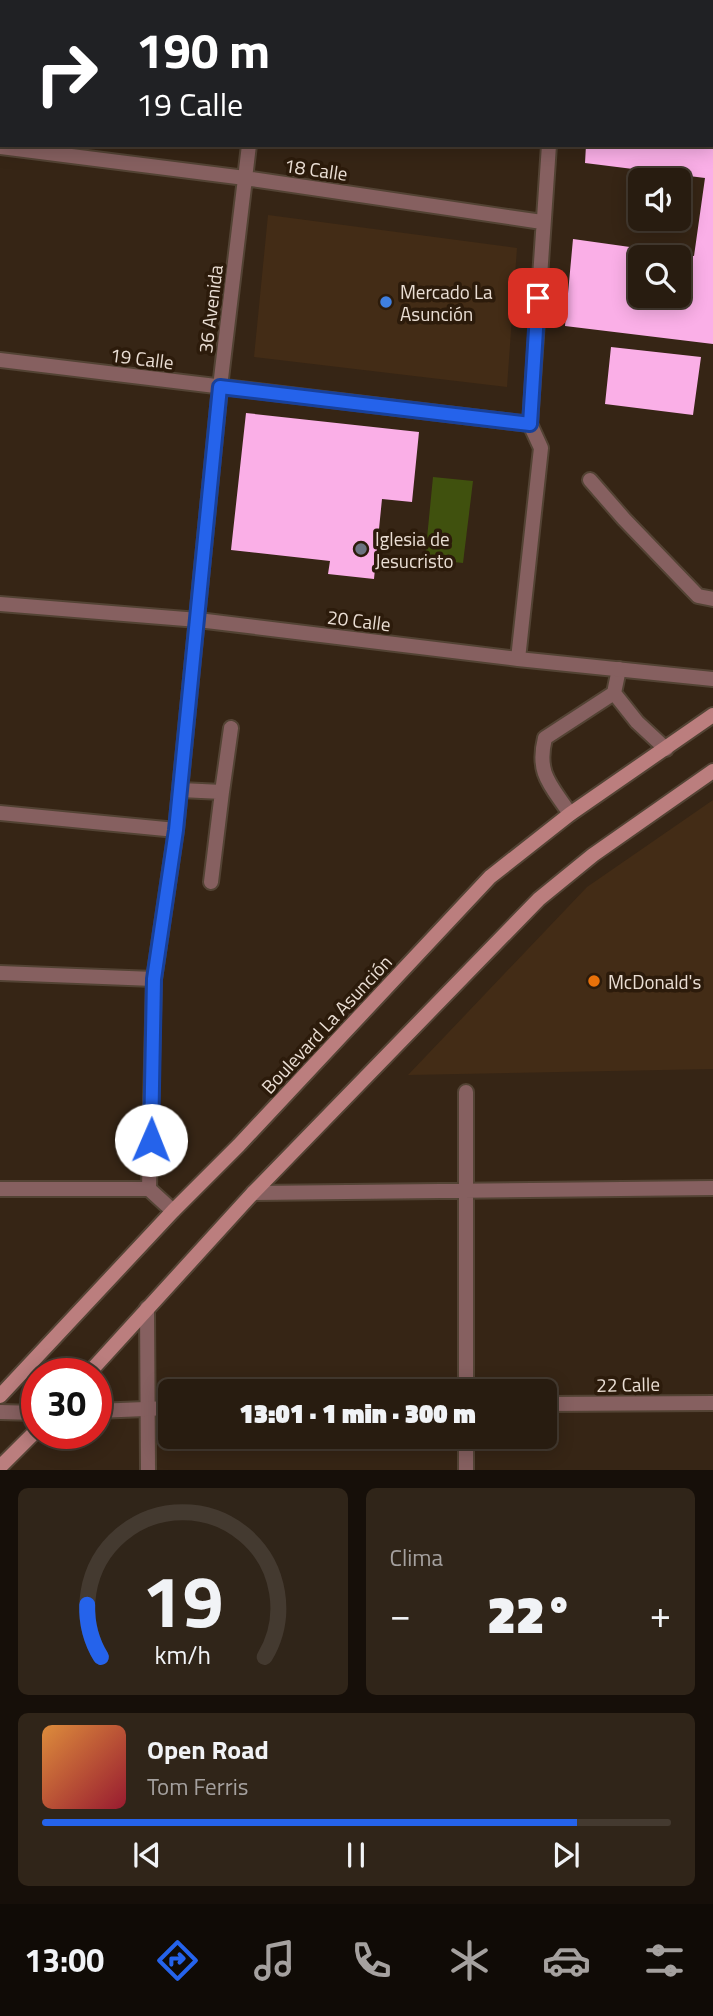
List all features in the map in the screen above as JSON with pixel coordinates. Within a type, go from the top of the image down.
[{"type":"main road","name":"Boulevard La Asunción","points":[[0,1396],[490,877],[570,814],[713,715]]},
{"type":"main road","points":[[102,1358],[253,1193],[540,899],[593,855],[713,771]]},
{"type":"main road","points":[[0,1467],[21,1446]]},
{"type":"street","name":"18 Calle","points":[[0,147],[246,178],[542,222]]},
{"type":"street","name":"36 Avenida","points":[[149,1189],[154,979],[181,790],[220,387],[249,147]]},
{"type":"street","points":[[518,659],[541,448],[530,424],[549,147]]},
{"type":"street","name":"19 Calle","points":[[0,360],[530,424]]},
{"type":"street","points":[[590,480],[698,596],[711,599]]},
{"type":"street","name":"20 Calle","points":[[0,604],[198,620],[518,659],[713,679]]},
{"type":"street","points":[[570,814],[544,774],[541,757],[545,738],[614,693],[619,669]]},
{"type":"street","points":[[614,693],[637,722],[666,749]]},
{"type":"street","points":[[211,882],[231,728]]},
{"type":"street","points":[[181,790],[222,792]]},
{"type":"street","points":[[0,813],[176,830]]},
{"type":"street","points":[[0,973],[154,979]]},
{"type":"street","points":[[466,1092],[466,1379]]},
{"type":"street","points":[[253,1193],[713,1188]]},
{"type":"street","points":[[0,1189],[149,1189],[173,1211]]},
{"type":"street","points":[[147,1308],[148,1470]]},
{"type":"street","name":"22 Calle","points":[[557,1404],[713,1403]]},
{"type":"street","points":[[112,1410],[158,1409]]},
{"type":"street","points":[[0,1412],[21,1413]]},
{"type":"street","points":[[466,1449],[466,1470]]},
{"type":"shaded area","name":"Mercado La Asunción","points":[[268,215],[517,248],[507,387],[254,357]]},
{"type":"shaded area","points":[[713,800],[713,1069],[408,1075],[587,887]]},
{"type":"green space","points":[[433,477],[473,481],[463,563],[425,559]]},
{"type":"building","points":[[586,147],[713,147],[713,344],[565,326],[573,239],[628,247],[628,308],[691,308],[691,256],[694,256],[705,178],[691,176],[691,168],[628,168],[585,163]]},
{"type":"building","points":[[611,347],[701,357],[693,415],[605,404]]},
{"type":"building","points":[[246,413],[419,432],[412,502],[382,499],[374,579],[328,574],[330,561],[231,550]]},
{"type":"place","name":"Mercado La Asunción","points":[[386,302]]},
{"type":"place","name":"Iglesia de Jesucristo","points":[[361,549]]},
{"type":"place","name":"McDonald's","points":[[594,981]]},
{"type":"route","points":[[151,1140],[154,979],[176,830],[220,387],[530,424],[538,298]]}]
